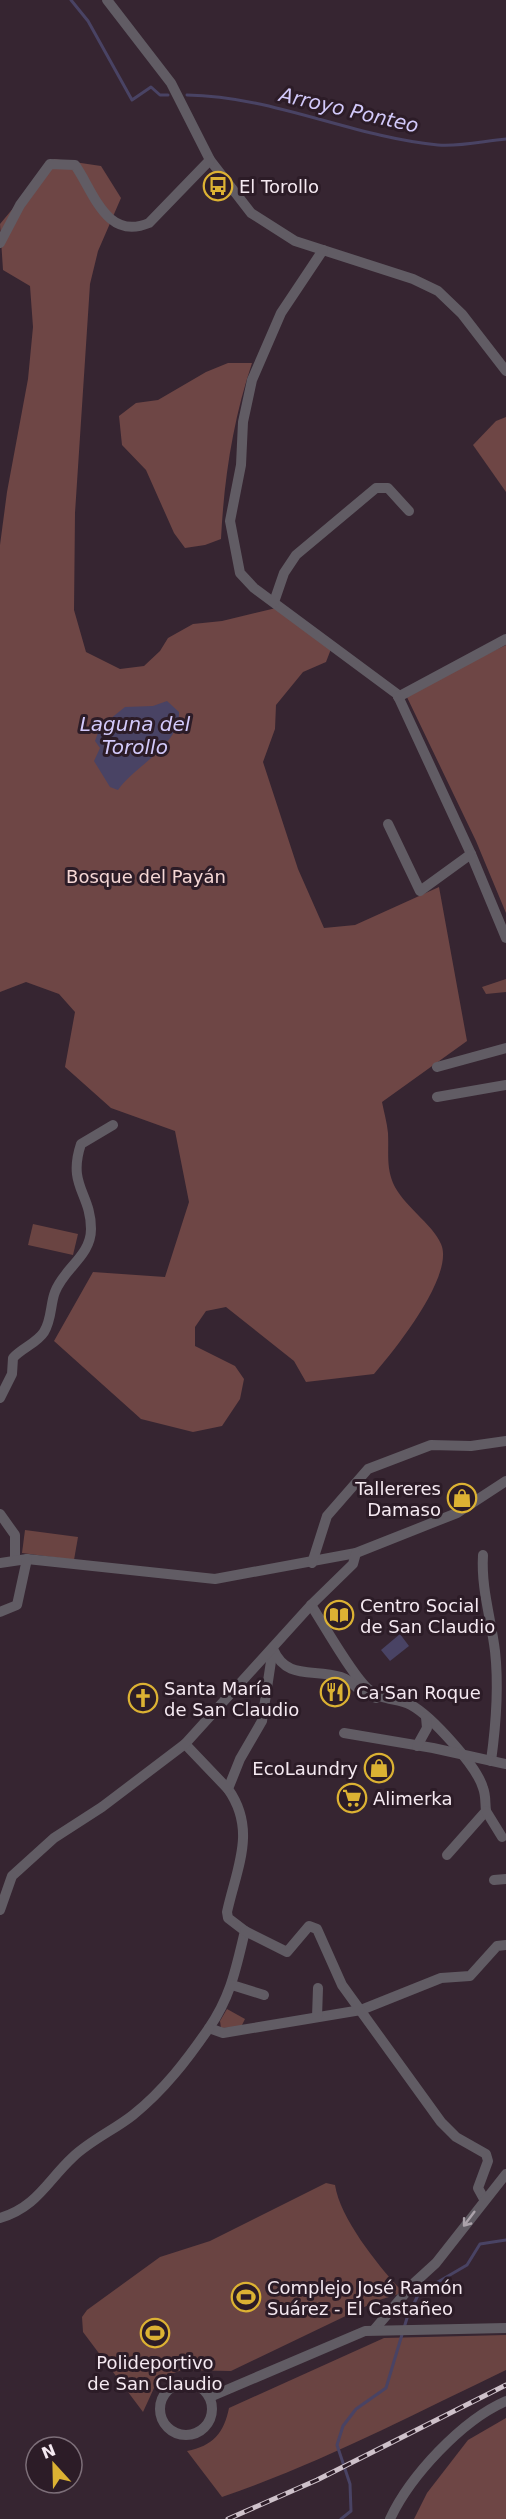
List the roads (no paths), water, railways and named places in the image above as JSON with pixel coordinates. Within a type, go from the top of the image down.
[{"type":"street","points":[[107,0],[171,82],[210,160],[251,213],[295,241],[413,279],[438,291],[462,314],[506,370]]},
{"type":"street","points":[[0,243],[20,205],[50,164],[75,165],[104,214],[119,225],[139,227],[149,223],[210,160]]},
{"type":"street","points":[[323,250],[281,314],[252,380],[243,422],[241,465],[230,521],[240,573],[254,588],[398,697],[471,854],[506,938]]},
{"type":"street","points":[[274,602],[285,573],[296,555],[376,488],[388,488],[409,511]]},
{"type":"street","points":[[398,697],[506,639]]},
{"type":"street","points":[[388,824],[420,891],[471,854]]},
{"type":"street","points":[[437,1067],[506,1048]]},
{"type":"street","points":[[437,1098],[506,1085]]},
{"type":"street","points":[[0,1398],[12,1374],[13,1358],[43,1333],[48,1325],[55,1291],[84,1254],[91,1230],[88,1208],[76,1177],[76,1158],[81,1144],[113,1125]]},
{"type":"street","points":[[312,1563],[327,1516],[368,1469],[430,1445],[471,1446],[506,1441]]},
{"type":"street","points":[[0,1563],[27,1559],[215,1579],[312,1563],[356,1553],[457,1513],[506,1481]]},
{"type":"street","points":[[0,1514],[15,1535],[15,1560]]},
{"type":"street","points":[[0,1910],[12,1876],[54,1838],[102,1807],[185,1744],[311,1605],[353,1564],[356,1553]]},
{"type":"street","points":[[483,1555],[482,1581],[495,1650],[498,1699],[491,1761]]},
{"type":"street","points":[[0,1612],[17,1605],[27,1559]]},
{"type":"street","points":[[311,1605],[367,1688],[382,1699]]},
{"type":"street","points":[[273,1648],[279,1662],[291,1670],[341,1676],[349,1680],[362,1694],[409,1704],[426,1717],[474,1768],[484,1788],[486,1811],[505,1839]]},
{"type":"street","points":[[228,1789],[240,1759],[262,1721],[273,1648]]},
{"type":"street","points":[[417,1746],[428,1728],[426,1717]]},
{"type":"street","points":[[426,1717],[435,1735],[433,1748]]},
{"type":"street","points":[[344,1733],[433,1748],[506,1764]]},
{"type":"street","points":[[433,1748],[440,1744],[444,1734]]},
{"type":"street","points":[[185,1744],[228,1789],[240,1805],[246,1830],[227,1912],[228,1918],[245,1931],[287,1952],[302,1931],[309,1926],[317,1929],[342,1984],[441,2122],[456,2137],[486,2154],[488,2161],[478,2188],[484,2199]]},
{"type":"street","points":[[447,1855],[486,1811]]},
{"type":"street","points":[[0,2218],[22,2211],[51,2183],[74,2155],[133,2115],[171,2080],[224,2005],[232,1985],[245,1931]]},
{"type":"street","points":[[209,2028],[223,2033],[361,2010],[441,1978],[470,1976],[497,1946],[506,1945]]},
{"type":"street","points":[[232,1985],[264,1995]]},
{"type":"street","points":[[317,2017],[318,1988]]},
{"type":"street","points":[[374,2330],[413,2283],[436,2263],[484,2199],[506,2174]]},
{"type":"street","points":[[210,2397],[365,2331],[506,2328]]},
{"type":"street","points":[[193,2384],[210,2397],[211,2416],[202,2429],[180,2434],[164,2424],[160,2413],[163,2397],[177,2386],[193,2384]]},
{"type":"street","points":[[390,2519],[400,2499],[451,2439],[506,2401]]},
{"type":"water","name":"Laguna del Torollo","points":[[167,701],[179,712],[172,735],[155,755],[118,790],[110,787],[94,761],[100,748],[95,741],[100,727],[125,707],[153,706]]},
{"type":"water","points":[[400,1634],[409,1646],[390,1661],[381,1650]]},
{"type":"waterway","name":"Arroyo Ponteo","points":[[71,0],[88,21],[132,100],[151,87],[160,95],[168,95]]},
{"type":"waterway","name":"Arroyo Ponteo","points":[[187,95],[250,102],[406,141],[463,145],[506,139]]},
{"type":"waterway","points":[[341,2519],[351,2511],[350,2484],[337,2445],[343,2426],[356,2409],[386,2388],[407,2318],[419,2293],[467,2265],[480,2244],[506,2240]]},
{"type":"railway","points":[[228,2519],[317,2480],[506,2385]]},
{"type":"place","name":"El Torollo","points":[[218,186]]},
{"type":"place","name":"Tallereres Damaso","points":[[462,1498]]},
{"type":"place","name":"Centro Social de San Claudio","points":[[339,1615]]},
{"type":"place","name":"Ca'San Roque","points":[[335,1692]]},
{"type":"place","name":"Santa María de San Claudio","points":[[143,1698]]},
{"type":"place","name":"EcoLaundry","points":[[379,1768]]},
{"type":"place","name":"Alimerka","points":[[352,1798]]},
{"type":"place","name":"Complejo José Ramón Suárez - El Castañeo","points":[[246,2297]]},
{"type":"place","name":"Polideportivo de San Claudio","points":[[155,2333]]},
{"type":"park label","name":"Bosque del Payán","points":[[146,876]]}]
